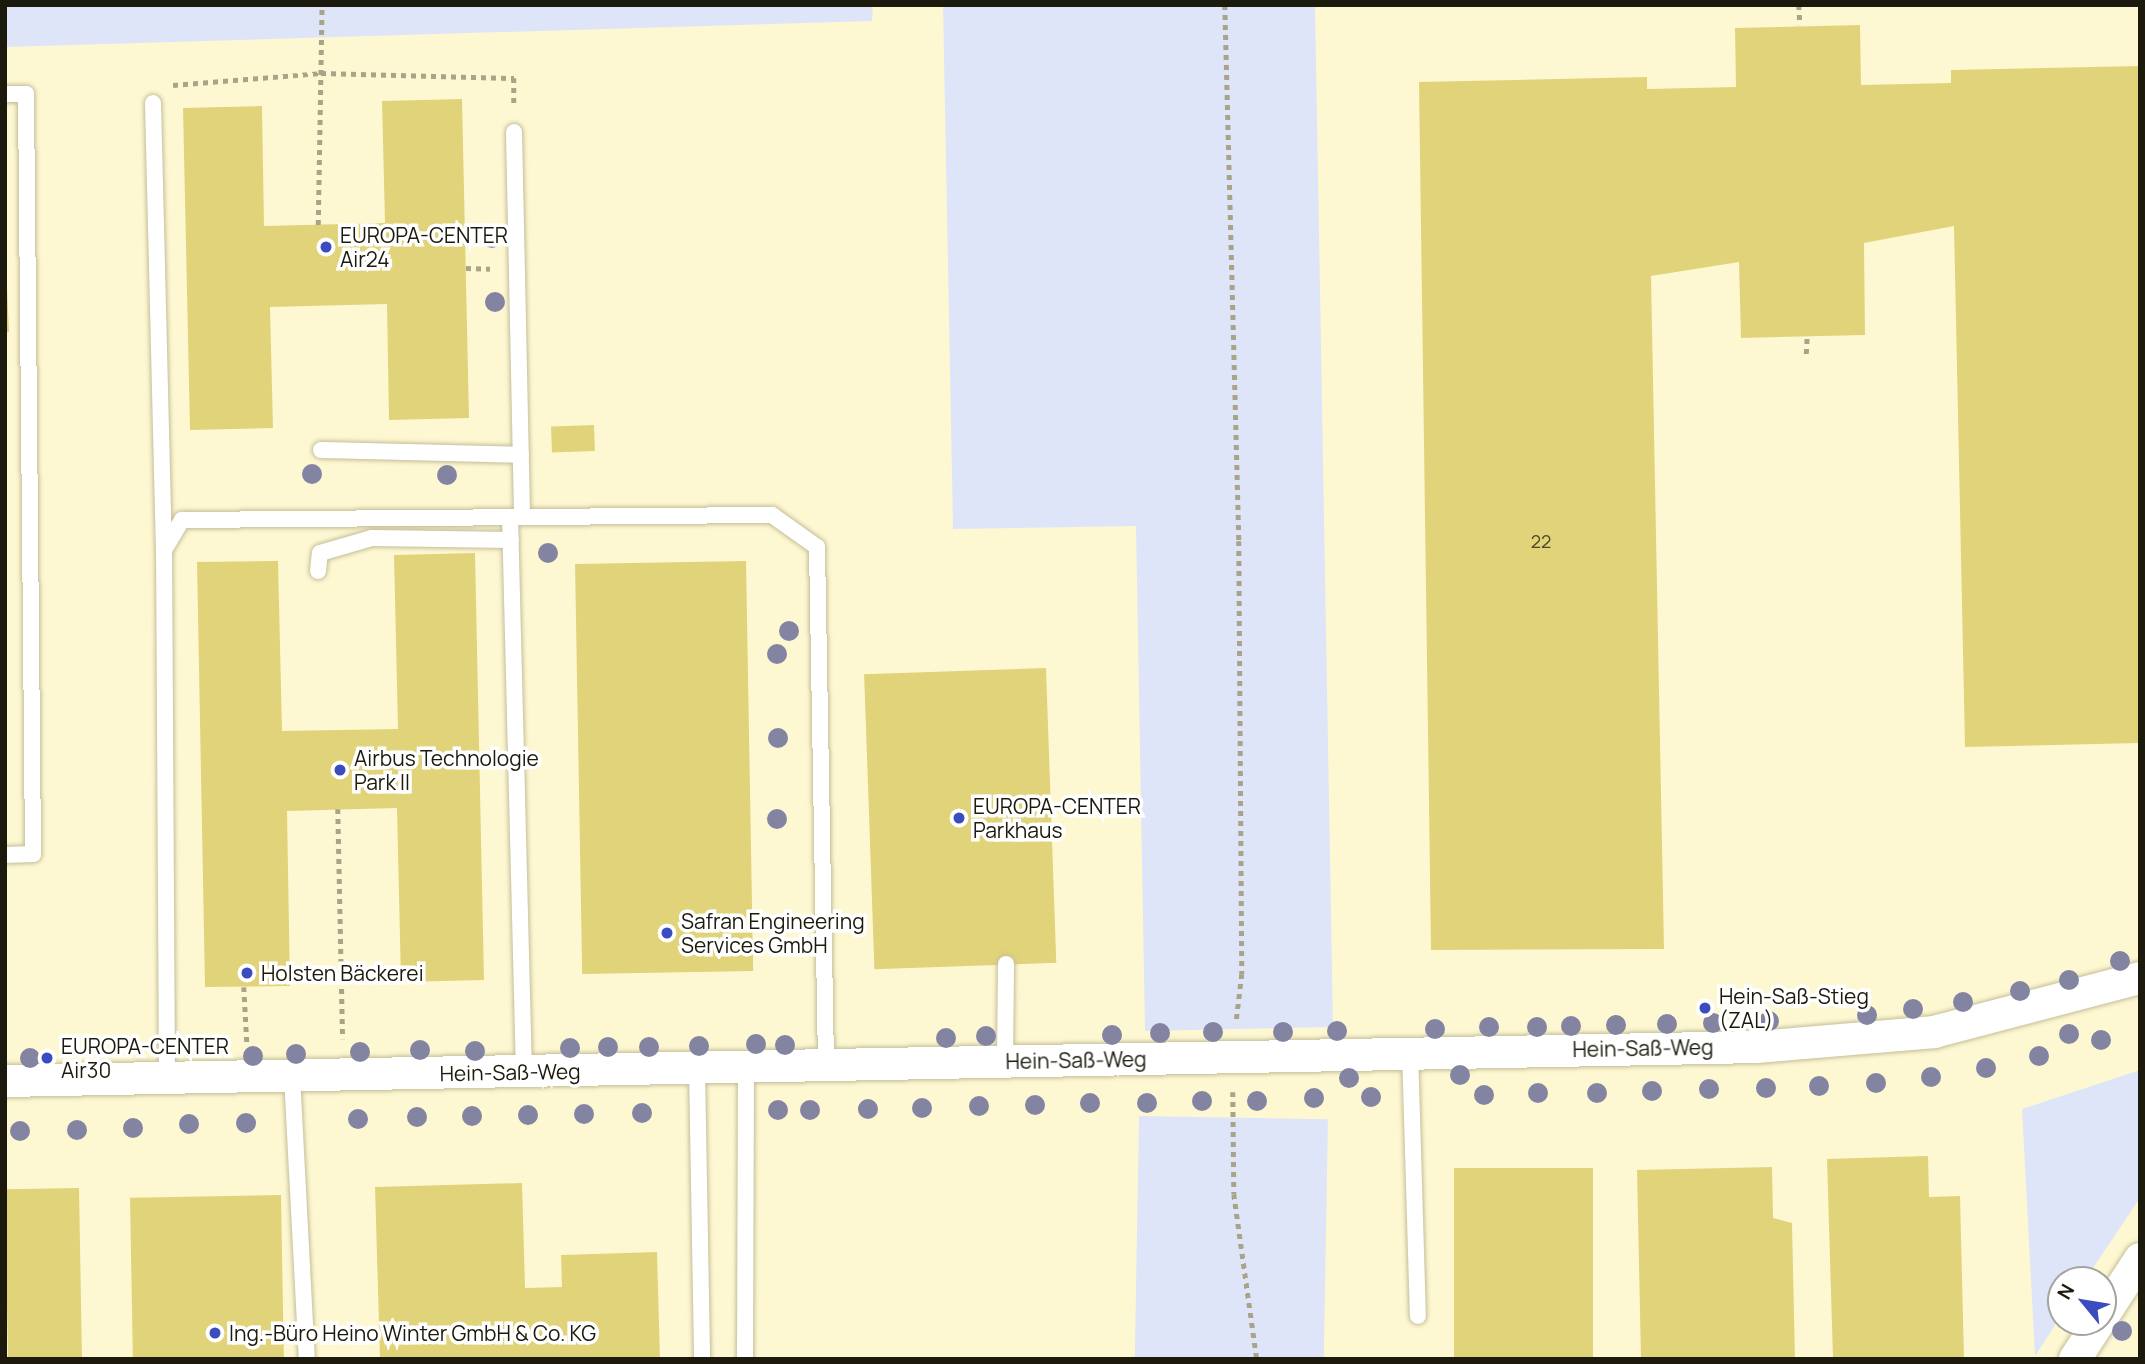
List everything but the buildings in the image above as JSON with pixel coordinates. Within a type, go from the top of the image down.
[{"type":"street","name":"Hein-Saß-Weg","points":[[5,1081],[524,1072],[1860,1040],[2050,1006],[2140,978]]},
{"type":"street","points":[[2117,1294],[2140,1259]]},
{"type":"street","points":[[2075,1359],[2090,1336]]},
{"type":"lane","points":[[5,94],[26,94],[33,854],[5,855]]},
{"type":"lane","points":[[153,103],[164,550],[167,1079]]},
{"type":"lane","points":[[514,132],[521,455],[516,517],[511,540],[524,1072]]},
{"type":"lane","points":[[321,450],[521,455]]},
{"type":"lane","points":[[164,550],[181,520],[772,514],[817,547],[825,1065]]},
{"type":"lane","points":[[318,571],[320,553],[372,538],[511,540]]},
{"type":"lane","points":[[1005,1061],[1006,964]]},
{"type":"lane","points":[[1410,1050],[1418,1316]]},
{"type":"lane","points":[[745,1359],[746,1067]]},
{"type":"lane","points":[[697,1068],[702,1359]]},
{"type":"lane","points":[[292,1076],[307,1359]]},
{"type":"path","points":[[318,225],[322,5]]},
{"type":"path","points":[[1226,5],[1242,974],[1232,1056],[1234,1194],[1257,1359]]},
{"type":"path","points":[[1799,5],[1800,25]]},
{"type":"path","points":[[153,103],[169,85],[321,73],[514,78],[514,132]]},
{"type":"path","points":[[1806,354],[1807,337]]},
{"type":"path","points":[[338,809],[344,1075]]},
{"type":"path","points":[[244,986],[247,1044]]},
{"type":"shaded area","points":[[5,5],[873,5],[872,21],[5,47]]},
{"type":"shaded area","points":[[943,5],[1315,5],[1333,1027],[1145,1031],[1136,526],[953,529]]},
{"type":"shaded area","points":[[2140,1070],[2140,1198],[2094,1266],[2047,1266],[2048,1336],[2035,1356],[2022,1109]]},
{"type":"shaded area","points":[[1139,1116],[1328,1119],[1324,1359],[1135,1359]]},
{"type":"place","name":"EUROPA-CENTER Air24","points":[[326,247]]},
{"type":"place","name":"Airbus Technologie Park II","points":[[340,770]]},
{"type":"place","name":"EUROPA-CENTER Parkhaus","points":[[959,818]]},
{"type":"place","name":"Safran Engineering Services GmbH","points":[[667,933]]},
{"type":"place","name":"Holsten Bäckerei","points":[[247,973]]},
{"type":"place","name":"Hein-Saß-Stieg (ZAL)","points":[[1705,1008]]},
{"type":"place","name":"EUROPA-CENTER Air30","points":[[47,1058]]},
{"type":"place","name":"Ing.-Büro Heino Winter GmbH & Co. KG","points":[[215,1333]]}]
